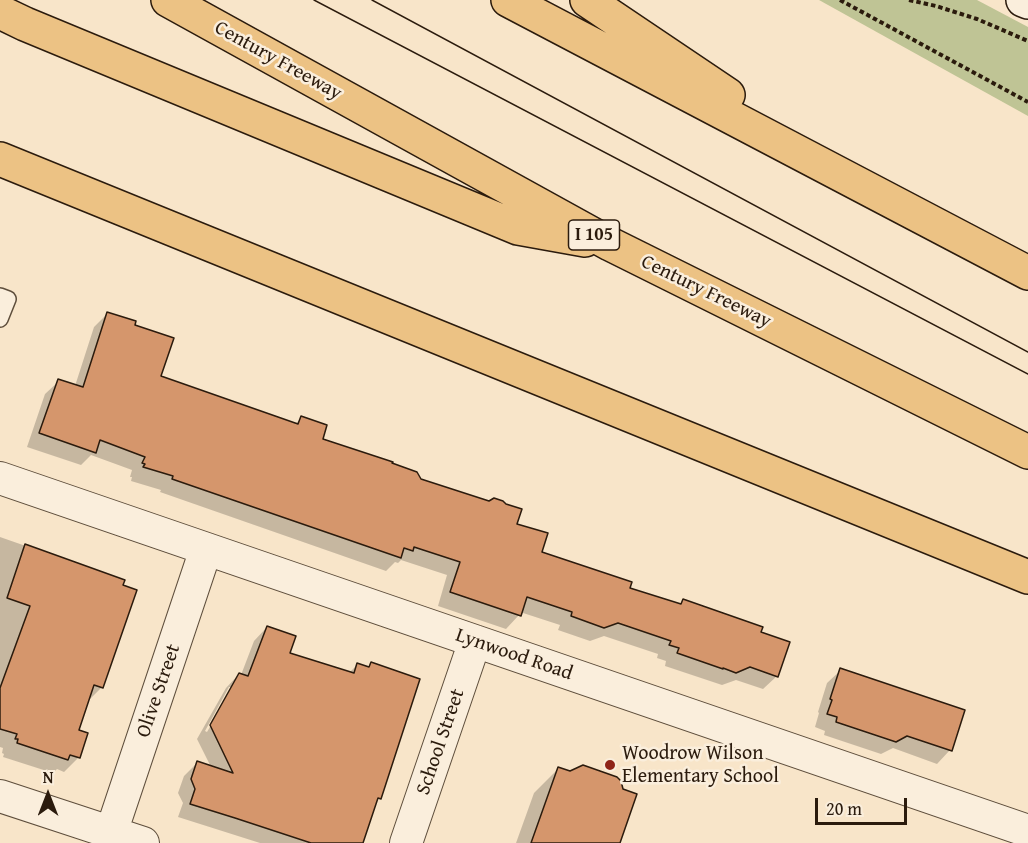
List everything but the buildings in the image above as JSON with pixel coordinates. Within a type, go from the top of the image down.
[{"type":"highway","name":"Century Freeway","points":[[168,0],[610,244],[1028,452]]},
{"type":"highway","points":[[508,0],[1028,273]]},
{"type":"highway","points":[[587,0],[864,187]]},
{"type":"highway","points":[[0,12],[518,228],[610,244]]},
{"type":"highway","points":[[0,159],[1028,577]]},
{"type":"street","points":[[1023,0],[1028,2]]},
{"type":"street","name":"Lynwood Road","points":[[0,478],[1028,831]]},
{"type":"street","name":"Olive Street","points":[[111,833],[206,549]]},
{"type":"street","name":"School Street","points":[[406,843],[475,641]]},
{"type":"street","points":[[0,796],[143,843]]},
{"type":"lane","points":[[0,296],[8,299],[0,320]]},
{"type":"path","points":[[840,0],[1028,102]]},
{"type":"path","points":[[909,0],[977,19],[1028,41]]},
{"type":"green space","points":[[819,0],[977,0],[1028,27],[1028,116]]},
{"type":"tram line","points":[[314,0],[1028,374]]},
{"type":"tram line","points":[[372,0],[1028,352]]},
{"type":"place","name":"Woodrow Wilson Elementary School","points":[[610,765]]}]
